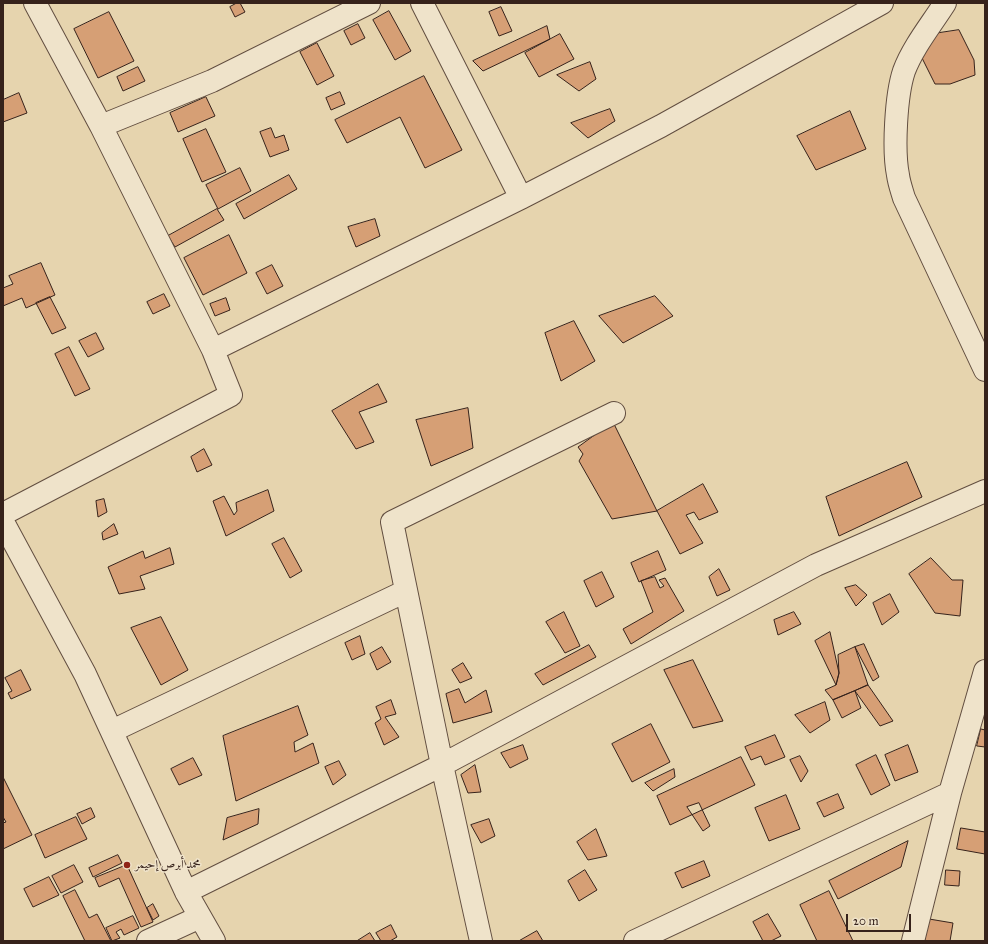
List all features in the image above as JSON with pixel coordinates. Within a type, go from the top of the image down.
[{"type":"street","points":[[3,514],[231,395],[213,350],[101,126],[35,3]]},
{"type":"street","points":[[101,126],[212,81],[369,3]]},
{"type":"street","points":[[422,3],[521,198]]},
{"type":"street","points":[[213,350],[521,198],[661,126],[882,3]]},
{"type":"street","points":[[945,3],[918,44],[904,72],[898,101],[898,174],[904,198],[985,370]]},
{"type":"street","points":[[481,941],[442,765],[392,522],[614,414]]},
{"type":"street","points":[[186,892],[442,765],[816,565],[985,491]]},
{"type":"street","points":[[3,522],[85,674],[186,892],[214,941]]},
{"type":"street","points":[[112,731],[406,591]]},
{"type":"street","points":[[914,941],[950,793],[985,671]]},
{"type":"street","points":[[635,941],[950,793]]},
{"type":"street","points":[[148,941],[200,917]]},
{"type":"building","points":[[240,3],[245,12],[235,17],[230,7]]},
{"type":"building","points":[[501,7],[512,31],[499,36],[489,12]]},
{"type":"building","points":[[389,11],[411,51],[395,60],[373,20]]},
{"type":"building","points":[[109,12],[134,61],[98,78],[74,29]]},
{"type":"building","points":[[358,24],[365,38],[351,45],[344,31]]},
{"type":"building","points":[[547,26],[550,39],[483,71],[473,61]]},
{"type":"building","points":[[959,30],[974,60],[975,75],[950,84],[935,84],[919,52],[932,34]]},
{"type":"building","points":[[560,34],[574,59],[539,77],[525,53]]},
{"type":"building","points":[[317,43],[334,76],[317,85],[300,52]]},
{"type":"building","points":[[590,62],[596,79],[579,91],[557,75]]},
{"type":"building","points":[[138,67],[145,81],[123,91],[117,77]]},
{"type":"building","points":[[424,76],[462,150],[425,168],[400,117],[347,143],[335,120]]},
{"type":"building","points":[[340,92],[345,104],[331,110],[326,98]]},
{"type":"building","points":[[19,93],[27,113],[3,122],[3,100]]},
{"type":"building","points":[[206,97],[215,116],[178,132],[170,113]]},
{"type":"building","points":[[610,109],[615,121],[588,138],[571,123]]},
{"type":"building","points":[[850,111],[866,149],[816,170],[797,136]]},
{"type":"building","points":[[271,128],[275,138],[284,135],[289,150],[270,157],[260,132]]},
{"type":"building","points":[[206,129],[226,172],[202,182],[183,139]]},
{"type":"building","points":[[240,168],[251,191],[218,209],[206,185]]},
{"type":"building","points":[[289,175],[297,189],[244,219],[236,204]]},
{"type":"building","points":[[217,209],[224,220],[175,247],[168,236]]},
{"type":"building","points":[[375,219],[380,236],[356,247],[348,227]]},
{"type":"building","points":[[229,235],[247,273],[203,295],[184,258]]},
{"type":"building","points":[[41,263],[55,295],[26,308],[22,298],[3,306],[3,288],[13,284],[9,276]]},
{"type":"building","points":[[272,265],[283,286],[267,294],[256,273]]},
{"type":"building","points":[[164,294],[170,306],[153,314],[147,302]]},
{"type":"building","points":[[655,296],[673,316],[623,343],[599,316]]},
{"type":"building","points":[[50,297],[66,328],[52,334],[36,303]]},
{"type":"building","points":[[226,298],[230,310],[215,316],[210,304]]},
{"type":"building","points":[[574,321],[595,361],[561,381],[545,333]]},
{"type":"building","points":[[96,333],[104,349],[88,357],[79,341]]},
{"type":"building","points":[[69,347],[90,389],[75,396],[55,354]]},
{"type":"building","points":[[378,384],[387,402],[359,412],[374,442],[356,449],[332,411]]},
{"type":"building","points":[[468,408],[473,448],[431,466],[416,420]]},
{"type":"building","points":[[614,424],[657,511],[612,519],[579,461],[583,454],[578,447],[596,434]]},
{"type":"building","points":[[204,449],[212,465],[197,472],[191,457]]},
{"type":"building","points":[[907,462],[922,497],[839,536],[826,497]]},
{"type":"building","points":[[703,484],[718,512],[699,520],[694,512],[686,515],[703,543],[680,554],[657,511]]},
{"type":"building","points":[[268,490],[274,511],[226,536],[213,501],[224,496],[234,515],[237,511],[236,503]]},
{"type":"building","points":[[104,499],[107,512],[98,517],[96,501]]},
{"type":"building","points":[[114,524],[118,534],[103,540],[102,533]]},
{"type":"building","points":[[284,538],[302,571],[290,578],[272,544]]},
{"type":"building","points":[[170,548],[174,564],[140,576],[145,589],[119,594],[108,567],[143,551],[145,558]]},
{"type":"building","points":[[658,551],[666,570],[639,582],[631,563]]},
{"type":"building","points":[[931,558],[952,580],[963,580],[960,616],[935,613],[909,574]]},
{"type":"building","points":[[719,569],[730,590],[717,596],[709,577]]},
{"type":"building","points":[[602,572],[614,597],[596,607],[584,581]]},
{"type":"building","points":[[655,577],[660,588],[664,586],[659,580],[665,578],[684,611],[631,644],[623,629],[653,612],[641,581]]},
{"type":"building","points":[[856,585],[867,595],[856,606],[845,588]]},
{"type":"building","points":[[890,594],[899,612],[882,625],[873,603]]},
{"type":"building","points":[[564,612],[580,646],[565,653],[546,622]]},
{"type":"building","points":[[794,612],[801,624],[778,635],[774,620]]},
{"type":"building","points":[[161,617],[188,670],[161,685],[131,628]]},
{"type":"building","points":[[830,632],[839,673],[836,685],[815,641]]},
{"type":"building","points":[[360,636],[365,654],[352,660],[345,643]]},
{"type":"building","points":[[864,644],[879,677],[873,681],[855,647]]},
{"type":"building","points":[[589,645],[596,657],[543,685],[535,674]]},
{"type":"building","points":[[382,647],[391,662],[377,670],[370,654]]},
{"type":"building","points":[[855,647],[868,685],[833,700],[825,690],[836,685],[839,673],[838,655]]},
{"type":"building","points":[[693,660],[723,721],[693,728],[664,670]]},
{"type":"building","points":[[463,663],[472,678],[460,683],[452,670]]},
{"type":"building","points":[[21,670],[31,690],[11,699],[8,693],[12,691],[5,678]]},
{"type":"building","points":[[868,685],[893,721],[880,726],[855,691]]},
{"type":"building","points":[[459,689],[465,703],[486,690],[492,712],[453,723],[446,694]]},
{"type":"building","points":[[855,691],[861,708],[842,718],[833,700]]},
{"type":"building","points":[[391,700],[396,714],[385,717],[399,737],[384,745],[375,723],[381,719],[376,707]]},
{"type":"building","points":[[825,702],[830,720],[810,733],[795,715]]},
{"type":"building","points":[[298,706],[308,735],[294,742],[295,752],[313,743],[319,763],[236,801],[223,736]]},
{"type":"building","points":[[651,724],[670,762],[632,782],[612,744]]},
{"type":"building","points":[[981,729],[985,730],[985,747],[977,746]]},
{"type":"building","points":[[775,735],[785,757],[765,765],[761,756],[751,760],[745,747]]},
{"type":"building","points":[[523,745],[528,759],[510,768],[501,753]]},
{"type":"building","points":[[908,745],[918,772],[895,781],[885,755]]},
{"type":"building","points":[[876,755],[890,785],[871,795],[856,765]]},
{"type":"building","points":[[800,756],[808,771],[801,782],[790,760]]},
{"type":"building","points":[[741,757],[755,785],[670,825],[657,796]]},
{"type":"building","points":[[193,758],[202,775],[179,785],[171,769]]},
{"type":"building","points":[[339,761],[346,775],[333,785],[325,767]]},
{"type":"building","points":[[475,765],[481,792],[468,793],[461,775]]},
{"type":"building","points":[[674,769],[675,777],[653,791],[645,783]]},
{"type":"building","points":[[3,777],[32,835],[3,849],[3,823],[6,822],[3,817]]},
{"type":"building","points":[[838,794],[844,808],[824,817],[817,803]]},
{"type":"building","points":[[786,795],[800,829],[769,841],[755,808]]},
{"type":"building","points":[[699,803],[710,826],[703,831],[687,807]]},
{"type":"building","points":[[91,808],[95,817],[82,824],[77,814]]},
{"type":"building","points":[[259,809],[258,824],[223,840],[227,818]]},
{"type":"building","points":[[76,817],[87,839],[45,858],[35,835]]},
{"type":"building","points":[[489,819],[495,836],[481,843],[471,825]]},
{"type":"building","points":[[961,828],[985,832],[985,854],[957,849]]},
{"type":"building","points":[[596,829],[607,856],[588,860],[577,842]]},
{"type":"building","points":[[908,841],[901,867],[838,899],[829,881]]},
{"type":"building","points":[[118,855],[122,863],[93,877],[89,868]]},
{"type":"building","points":[[704,861],[710,876],[682,888],[675,873]]},
{"type":"building","points":[[74,865],[83,882],[61,893],[52,876]]},
{"type":"building","points":[[127,865],[153,922],[141,927],[119,878],[99,887],[95,878]]},
{"type":"building","points":[[585,870],[597,890],[579,901],[568,881]]},
{"type":"building","points":[[946,870],[960,871],[959,886],[945,885]]},
{"type":"building","points":[[49,877],[59,895],[33,907],[24,889]]},
{"type":"building","points":[[75,890],[89,918],[97,914],[111,941],[85,941],[63,896]]},
{"type":"building","points":[[829,891],[853,941],[817,941],[800,905]]},
{"type":"building","points":[[153,904],[159,916],[153,920],[147,908]]},
{"type":"building","points":[[768,914],[781,936],[771,941],[763,941],[753,922]]},
{"type":"building","points":[[133,916],[139,928],[124,935],[121,929],[116,932],[120,938],[112,941],[106,928]]},
{"type":"building","points":[[929,919],[953,923],[950,941],[925,941]]},
{"type":"building","points":[[391,925],[397,937],[390,941],[381,941],[376,933]]},
{"type":"building","points":[[537,931],[543,941],[519,941]]},
{"type":"building","points":[[370,933],[375,941],[357,941]]},
{"type":"place","name":"محمد أبرص إحيمر","points":[[127,865]]}]
